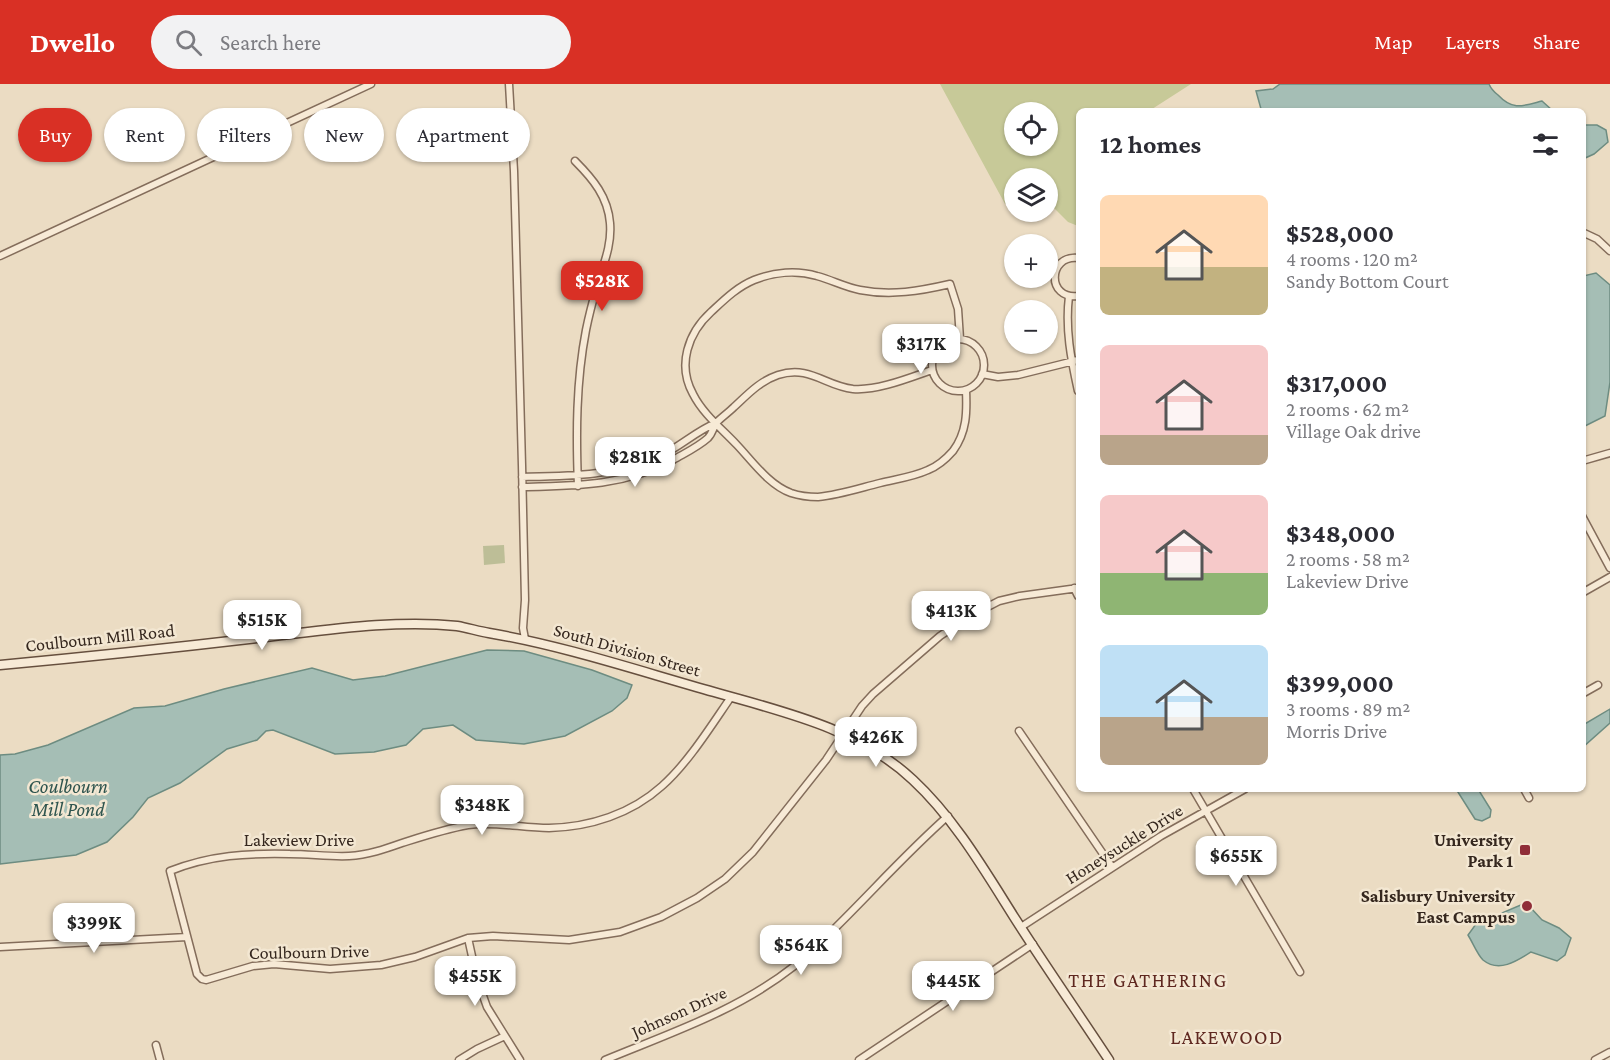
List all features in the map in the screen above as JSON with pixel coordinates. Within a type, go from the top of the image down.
[{"type":"street","points":[[0,256],[371,84]]},
{"type":"street","name":"South Division Street","points":[[510,84],[525,639],[798,717],[845,734],[870,747],[900,768],[948,816],[1109,1060]]},
{"type":"street","points":[[575,161],[596,184],[604,198],[609,215],[610,236],[607,255],[591,308],[580,365],[577,407],[578,486]]},
{"type":"street","points":[[1586,234],[1597,239],[1610,251]]},
{"type":"street","points":[[1076,258],[1062,261],[1055,272],[1059,290],[1069,296],[1076,296]]},
{"type":"street","points":[[960,339],[957,309],[950,284],[912,292],[886,293],[849,287],[816,276],[795,273],[774,274],[755,279],[733,292],[698,326],[687,346],[686,370],[688,383],[699,403],[717,423],[766,477],[782,489],[800,496],[829,495],[920,473],[938,465],[953,450],[963,431],[967,411],[966,390]]},
{"type":"street","points":[[982,374],[998,377],[1018,375],[1075,361],[1067,330],[1069,296]]},
{"type":"street","points":[[960,339],[975,345],[980,351],[984,367],[979,381],[973,387],[966,390],[949,390],[936,379],[932,370],[932,362],[934,354],[945,343],[960,339]]},
{"type":"street","points":[[522,487],[598,484],[626,479],[659,467],[702,443],[711,435],[717,423],[753,389],[762,382],[780,375],[810,374],[846,387],[862,389],[877,387],[932,370]]},
{"type":"street","points":[[522,477],[578,476],[614,471],[671,451],[704,428],[717,423]]},
{"type":"street","points":[[1586,460],[1610,453]]},
{"type":"street","points":[[1586,523],[1610,568]]},
{"type":"street","points":[[1586,591],[1610,577]]},
{"type":"street","name":"Coulbourn Drive","points":[[170,871],[197,974],[206,980],[253,966],[274,964],[330,969],[381,965],[415,957],[468,938],[493,936],[569,940],[620,932],[683,907],[724,879],[753,852],[796,800],[845,734],[854,717],[873,694],[940,636],[970,615],[999,602],[1020,596],[1076,588]]},
{"type":"street","name":"Coulbourn Mill Road","points":[[0,665],[346,628],[409,624],[459,626],[525,639]]},
{"type":"street","points":[[1586,692],[1598,686]]},
{"type":"street","name":"Lakeview Drive","points":[[170,871],[220,856],[360,855],[446,829],[471,825],[548,828],[599,822],[627,809],[662,786],[694,749],[731,697]]},
{"type":"street","points":[[1019,731],[1112,867]]},
{"type":"street","points":[[1195,792],[1300,972]]},
{"type":"street","name":"Honeysuckle Drive","points":[[1021,927],[1161,836],[1240,792]]},
{"type":"street","points":[[1526,792],[1529,798]]},
{"type":"street","name":"Johnson Drive","points":[[604,1060],[717,1014],[769,984],[807,955],[925,836],[948,816]]},
{"type":"street","points":[[0,947],[187,937]]},
{"type":"street","points":[[468,938],[477,979],[487,1007],[520,1060]]},
{"type":"street","points":[[859,1060],[1033,944]]},
{"type":"street","points":[[459,1060],[505,1036]]},
{"type":"street","points":[[156,1045],[160,1060]]},
{"type":"street","points":[[1595,1060],[1610,1052]]},
{"type":"green space","points":[[940,84],[1191,84],[1154,108],[1076,108],[1076,225],[1068,222],[1058,212],[1058,168],[1004,168],[1004,202]]},
{"type":"green space","points":[[504,545],[505,563],[484,565],[483,546]]},
{"type":"water","points":[[1280,84],[1489,84],[1503,100],[1514,105],[1524,106],[1542,101],[1550,108],[1261,108],[1256,91],[1273,89]]},
{"type":"water","points":[[1586,125],[1597,125],[1606,130],[1608,142],[1586,158]]},
{"type":"water","points":[[1596,273],[1610,285],[1610,382],[1605,416],[1586,426],[1586,275]]},
{"type":"water","name":"Coulbourn Mill Pond","points":[[487,650],[524,651],[592,670],[632,685],[627,698],[612,711],[565,736],[524,744],[476,740],[453,725],[423,729],[406,745],[374,752],[335,754],[273,730],[266,731],[257,740],[227,749],[180,783],[148,798],[133,817],[107,842],[76,855],[0,864],[0,755],[15,754],[48,745],[134,708],[165,706],[312,668],[353,680],[385,676]]},
{"type":"water","points":[[1610,709],[1610,723],[1586,744],[1586,723]]},
{"type":"water","points":[[1458,792],[1480,792],[1491,810],[1490,817],[1482,821],[1475,819]]},
{"type":"water","points":[[1523,904],[1529,906],[1542,920],[1559,928],[1571,938],[1565,955],[1557,961],[1531,952],[1502,966],[1489,964],[1477,952],[1468,935],[1476,924]]},
{"type":"place","name":"University Park 1","points":[[1525,850]]},
{"type":"place","name":"Salisbury University East Campus","points":[[1527,906]]},
{"type":"district","name":"THE GATHERING","points":[[1148,980]]},
{"type":"district","name":"LAKEWOOD","points":[[1227,1037]]}]
